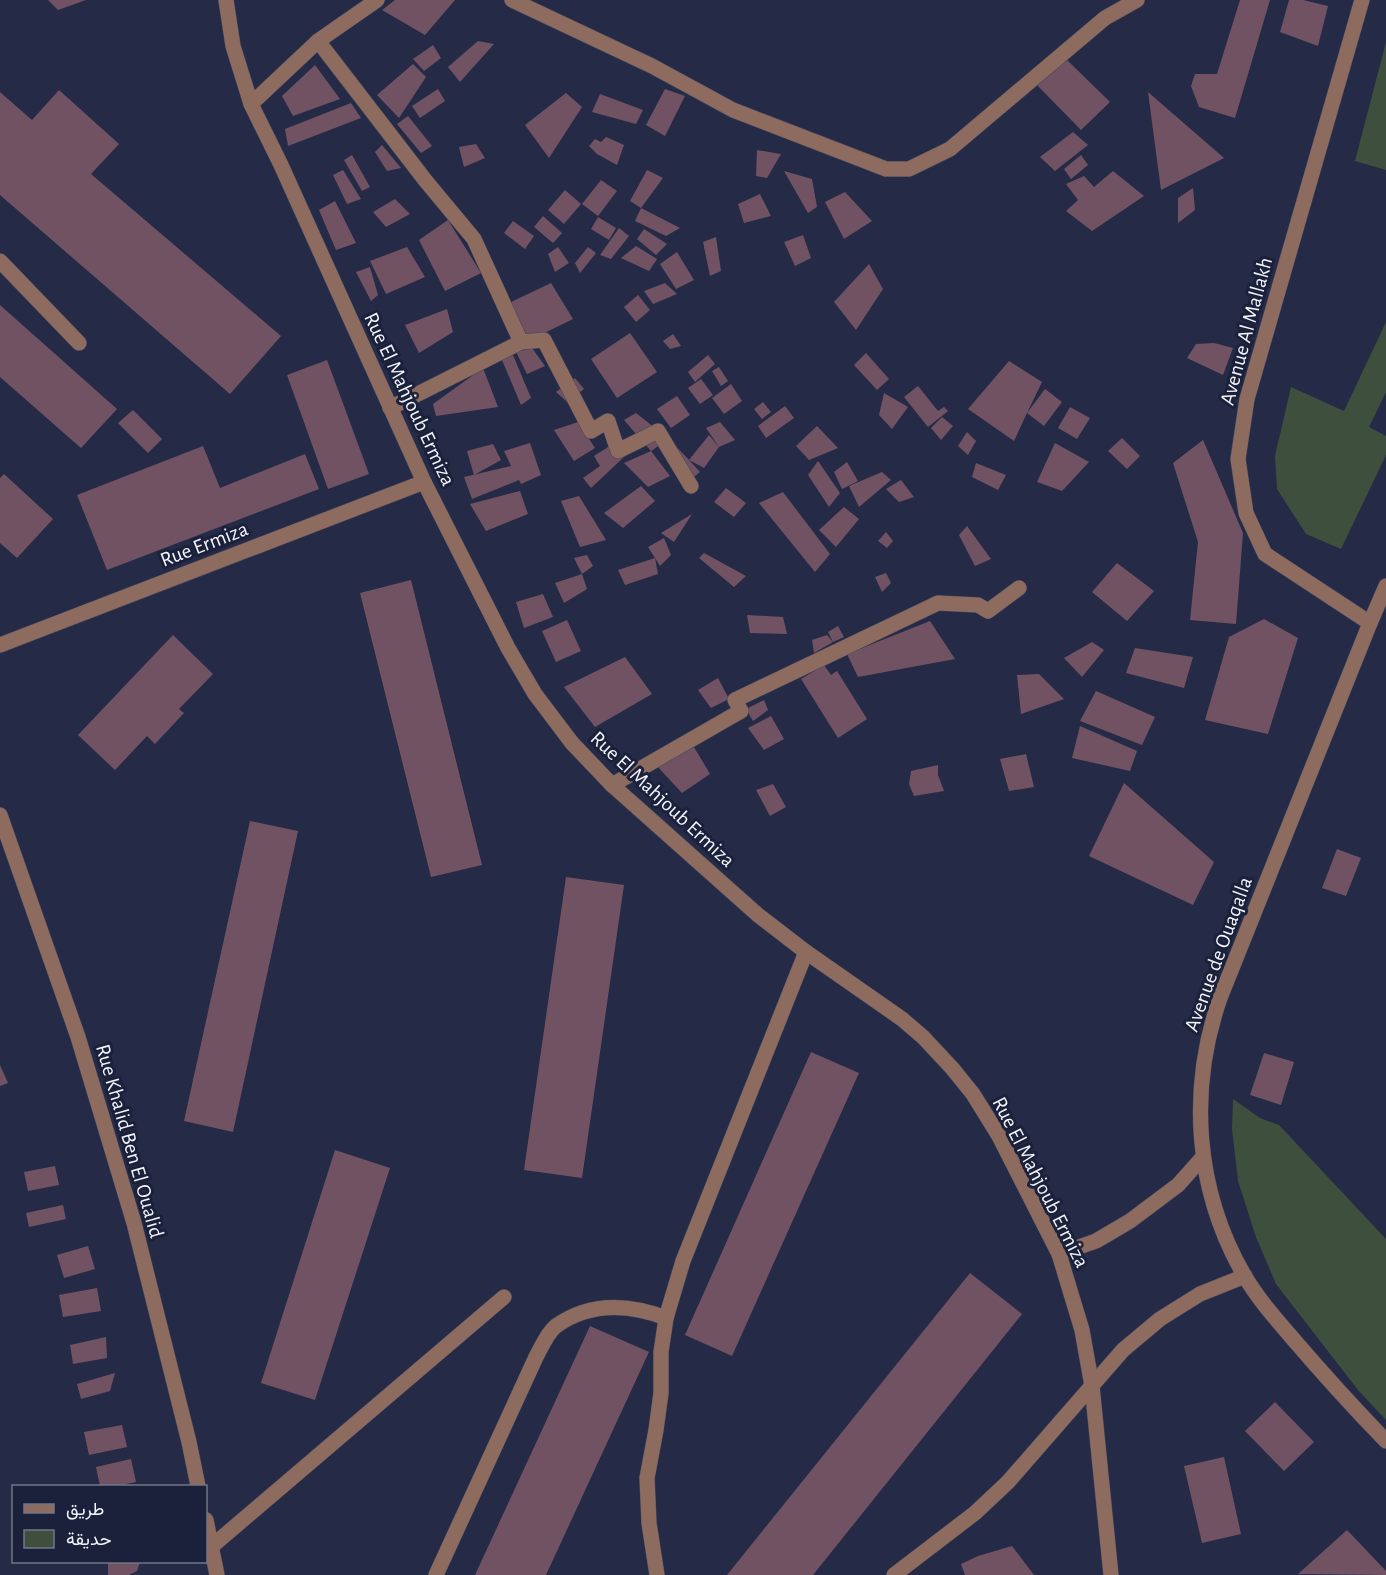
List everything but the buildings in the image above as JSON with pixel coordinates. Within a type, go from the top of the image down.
[{"type":"street","name":"Rue El Mahjoub Ermiza","points":[[226,0],[233,45],[251,104],[282,165],[424,482],[508,648],[536,694],[572,743],[612,785],[758,915],[806,952],[902,1019],[922,1036],[973,1094],[999,1136],[1059,1254],[1082,1330],[1092,1386],[1111,1575]]},
{"type":"street","points":[[251,104],[318,41],[377,0]]},
{"type":"street","points":[[512,0],[652,66],[733,110],[886,170],[909,169],[950,149],[1105,18],[1137,0]]},
{"type":"street","name":"Avenue Al Mallakh","points":[[1362,0],[1247,399],[1239,459],[1246,513],[1266,554],[1370,623]]},
{"type":"street","points":[[318,41],[425,180],[474,239],[521,342]]},
{"type":"street","points":[[0,261],[79,343]]},
{"type":"street","points":[[390,408],[521,342],[544,340],[591,431],[608,421],[618,451],[658,431],[691,486]]},
{"type":"street","name":"Rue Ermiza","points":[[0,645],[424,482]]},
{"type":"street","name":"Avenue de Ouaqalla","points":[[1386,586],[1212,1020],[1200,1089],[1203,1157],[1213,1203],[1221,1229],[1245,1276],[1261,1301],[1332,1384],[1386,1441]]},
{"type":"street","points":[[612,785],[741,711],[735,700],[938,603],[978,604],[988,611],[1019,588]]},
{"type":"street","name":"Rue Khalid Ben El Oualid","points":[[0,815],[78,1037],[127,1202],[186,1430],[198,1485]]},
{"type":"street","points":[[657,1575],[649,1523],[646,1478],[659,1412],[661,1352],[666,1318],[683,1261],[806,952]]},
{"type":"street","points":[[1059,1254],[1096,1241],[1130,1221],[1178,1185],[1203,1157]]},
{"type":"street","points":[[894,1575],[975,1513],[1000,1490],[1044,1443],[1123,1350],[1160,1319],[1200,1294],[1245,1276]]},
{"type":"street","points":[[211,1547],[504,1297]]},
{"type":"street","points":[[436,1575],[536,1357],[554,1327],[587,1310],[618,1306],[645,1310],[666,1318]]},
{"type":"street","points":[[207,1525],[217,1575]]},
{"type":"green space","points":[[1386,42],[1386,170],[1355,161]]},
{"type":"green space","points":[[1386,322],[1386,392],[1369,427],[1386,436],[1386,455],[1341,549],[1306,534],[1277,489],[1275,456],[1291,387],[1344,411]]},
{"type":"green space","points":[[1233,1099],[1260,1118],[1279,1125],[1386,1239],[1386,1420],[1358,1390],[1276,1284],[1256,1237],[1238,1181],[1232,1129]]}]
